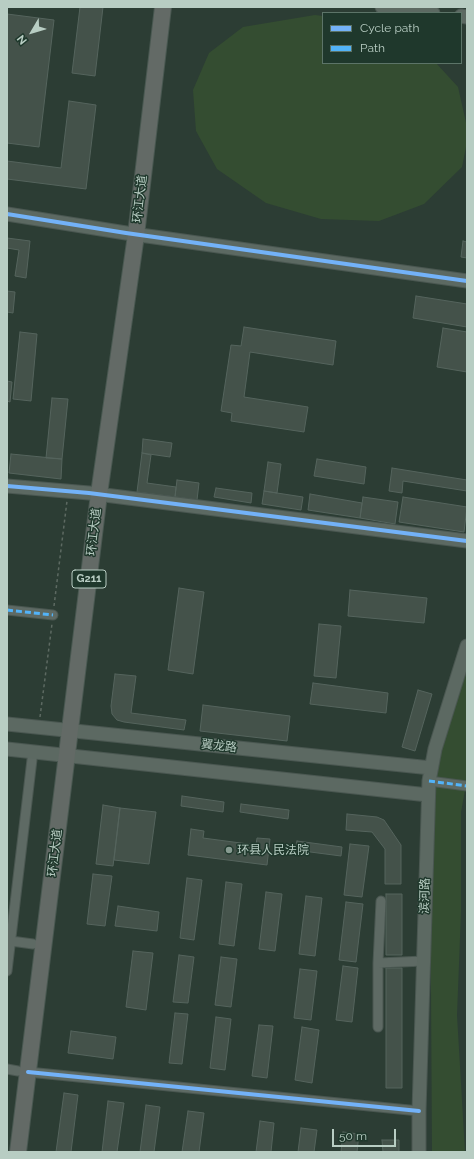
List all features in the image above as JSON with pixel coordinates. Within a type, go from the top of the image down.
[{"type":"highway","name":"环江大道","points":[[131,234],[153,7]]},
{"type":"highway","name":"环江大道","points":[[18,1152],[18,1071],[62,754],[94,494],[163,7]]},
{"type":"highway","name":"环江大道","points":[[8,1152],[33,944],[62,754]]},
{"type":"main road","points":[[382,7],[424,12]]},
{"type":"main road","points":[[7,214],[131,234],[467,281]]},
{"type":"main road","points":[[7,486],[94,494],[467,541]]},
{"type":"main road","name":"滨河路","points":[[419,1152],[428,788],[435,749],[467,646]]},
{"type":"main road","name":"翼龙路","points":[[7,724],[431,768]]},
{"type":"main road","points":[[7,748],[428,788]]},
{"type":"street","points":[[7,610],[53,615]]},
{"type":"street","points":[[7,972],[33,751]]},
{"type":"street","points":[[428,788],[467,786]]},
{"type":"street","points":[[378,1027],[378,963],[381,901]]},
{"type":"street","points":[[11,941],[33,944]]},
{"type":"street","points":[[378,963],[424,961]]},
{"type":"street","points":[[18,1071],[419,1111]]},
{"type":"green space","points":[[315,15],[322,16],[322,64],[437,64],[458,87],[467,127],[467,142],[462,167],[424,204],[379,221],[321,219],[266,203],[217,169],[196,131],[193,90],[209,53],[243,27]]},
{"type":"green space","points":[[467,666],[467,779],[461,812],[461,912],[457,1015],[465,1152],[432,1152],[430,830],[439,751]]},
{"type":"building","points":[[80,7],[103,7],[95,76],[72,73]]},
{"type":"building","points":[[7,14],[54,20],[39,147],[7,143]]},
{"type":"building","points":[[69,101],[96,105],[86,189],[7,179],[7,161],[61,168]]},
{"type":"building","points":[[7,238],[30,241],[26,278],[15,276],[19,250],[7,248]]},
{"type":"building","points":[[463,241],[467,242],[467,258],[461,257]]},
{"type":"building","points":[[7,291],[15,292],[13,313],[7,312]]},
{"type":"building","points":[[416,296],[467,304],[467,327],[413,318]]},
{"type":"building","points":[[244,327],[336,341],[333,365],[250,352],[244,397],[308,407],[304,432],[231,421],[232,413],[221,411],[231,345],[241,346]]},
{"type":"building","points":[[443,328],[467,332],[467,372],[437,367]]},
{"type":"building","points":[[20,332],[37,334],[31,401],[13,399]]},
{"type":"building","points":[[7,381],[12,382],[10,402],[7,401]]},
{"type":"building","points":[[52,398],[68,399],[62,459],[46,458]]},
{"type":"building","points":[[143,439],[172,443],[170,457],[142,453]]},
{"type":"building","points":[[142,453],[151,455],[147,483],[176,487],[175,497],[137,492]]},
{"type":"building","points":[[11,454],[62,459],[61,479],[9,473]]},
{"type":"building","points":[[317,459],[366,467],[364,484],[314,476]]},
{"type":"building","points":[[268,462],[281,464],[277,493],[264,491]]},
{"type":"building","points":[[392,468],[467,480],[467,491],[403,481],[402,493],[389,491]]},
{"type":"building","points":[[177,480],[199,483],[197,500],[175,497]]},
{"type":"building","points":[[216,488],[252,493],[251,503],[214,497]]},
{"type":"building","points":[[264,491],[303,497],[301,510],[262,504]]},
{"type":"building","points":[[310,494],[362,503],[360,518],[308,510]]},
{"type":"building","points":[[363,497],[398,502],[395,524],[360,518]]},
{"type":"building","points":[[403,497],[467,507],[464,532],[399,522]]},
{"type":"building","points":[[179,588],[204,592],[193,674],[168,670]]},
{"type":"building","points":[[350,590],[427,598],[424,623],[348,616]]},
{"type":"building","points":[[319,624],[341,626],[336,678],[314,676]]},
{"type":"building","points":[[115,674],[136,676],[131,713],[186,720],[184,730],[117,720],[112,714],[111,706]]},
{"type":"building","points":[[313,683],[388,693],[386,713],[310,704]]},
{"type":"building","points":[[418,690],[432,694],[415,751],[402,747]]},
{"type":"building","points":[[203,705],[290,716],[287,741],[200,731]]},
{"type":"building","points":[[182,796],[224,802],[223,812],[181,806]]},
{"type":"building","points":[[241,804],[289,810],[288,819],[240,812]]},
{"type":"building","points":[[103,805],[120,808],[113,866],[96,864]]},
{"type":"building","points":[[120,808],[156,812],[149,864],[114,860]]},
{"type":"building","points":[[347,814],[377,817],[384,820],[401,845],[401,884],[385,884],[385,849],[372,832],[346,830]]},
{"type":"building","points":[[191,829],[204,831],[203,838],[256,845],[257,838],[270,839],[267,865],[188,855]]},
{"type":"building","points":[[297,841],[342,847],[341,856],[295,850]]},
{"type":"building","points":[[350,844],[369,846],[362,897],[344,895]]},
{"type":"building","points":[[93,874],[112,876],[105,926],[87,924]]},
{"type":"building","points":[[187,878],[202,880],[194,940],[180,938]]},
{"type":"building","points":[[226,882],[242,884],[234,946],[219,944]]},
{"type":"building","points":[[266,892],[282,894],[275,951],[259,949]]},
{"type":"building","points":[[386,894],[402,894],[402,955],[386,955]]},
{"type":"building","points":[[306,896],[322,898],[315,956],[299,954]]},
{"type":"building","points":[[346,902],[363,904],[356,962],[339,960]]},
{"type":"building","points":[[118,906],[159,912],[157,931],[115,926]]},
{"type":"building","points":[[133,951],[153,953],[146,1010],[126,1007]]},
{"type":"building","points":[[179,955],[194,957],[188,1003],[173,1002]]},
{"type":"building","points":[[221,957],[237,959],[231,1007],[215,1005]]},
{"type":"building","points":[[343,966],[358,968],[352,1022],[336,1020]]},
{"type":"building","points":[[386,968],[402,968],[402,1088],[386,1088]]},
{"type":"building","points":[[300,969],[317,971],[311,1020],[294,1018]]},
{"type":"building","points":[[175,1013],[188,1014],[182,1064],[169,1063]]},
{"type":"building","points":[[216,1017],[231,1019],[225,1070],[210,1068]]},
{"type":"building","points":[[259,1025],[273,1026],[267,1078],[252,1076]]},
{"type":"building","points":[[302,1027],[319,1030],[312,1083],[295,1080]]},
{"type":"building","points":[[71,1031],[116,1037],[113,1059],[68,1053]]},
{"type":"building","points":[[64,1093],[78,1095],[71,1152],[56,1152]]},
{"type":"building","points":[[108,1101],[124,1103],[117,1152],[102,1152]]},
{"type":"building","points":[[146,1105],[160,1107],[154,1152],[140,1152]]},
{"type":"building","points":[[188,1111],[204,1113],[199,1152],[182,1152]]},
{"type":"building","points":[[260,1121],[274,1123],[271,1152],[256,1152]]},
{"type":"building","points":[[301,1128],[317,1130],[314,1152],[298,1152]]},
{"type":"building","points":[[343,1132],[359,1134],[357,1152],[341,1152]]},
{"type":"building","points":[[382,1140],[399,1140],[399,1152],[383,1152]]},
{"type":"marked path","points":[[7,610],[53,615]]},
{"type":"marked path","points":[[429,781],[467,786]]},
{"type":"cycle path","points":[[7,214],[126,233],[467,281]]},
{"type":"cycle path","points":[[7,486],[89,493],[467,541]]},
{"type":"cycle path","points":[[28,1072],[419,1111]]},
{"type":"place","name":"环县人民法院","points":[[229,850]]}]
